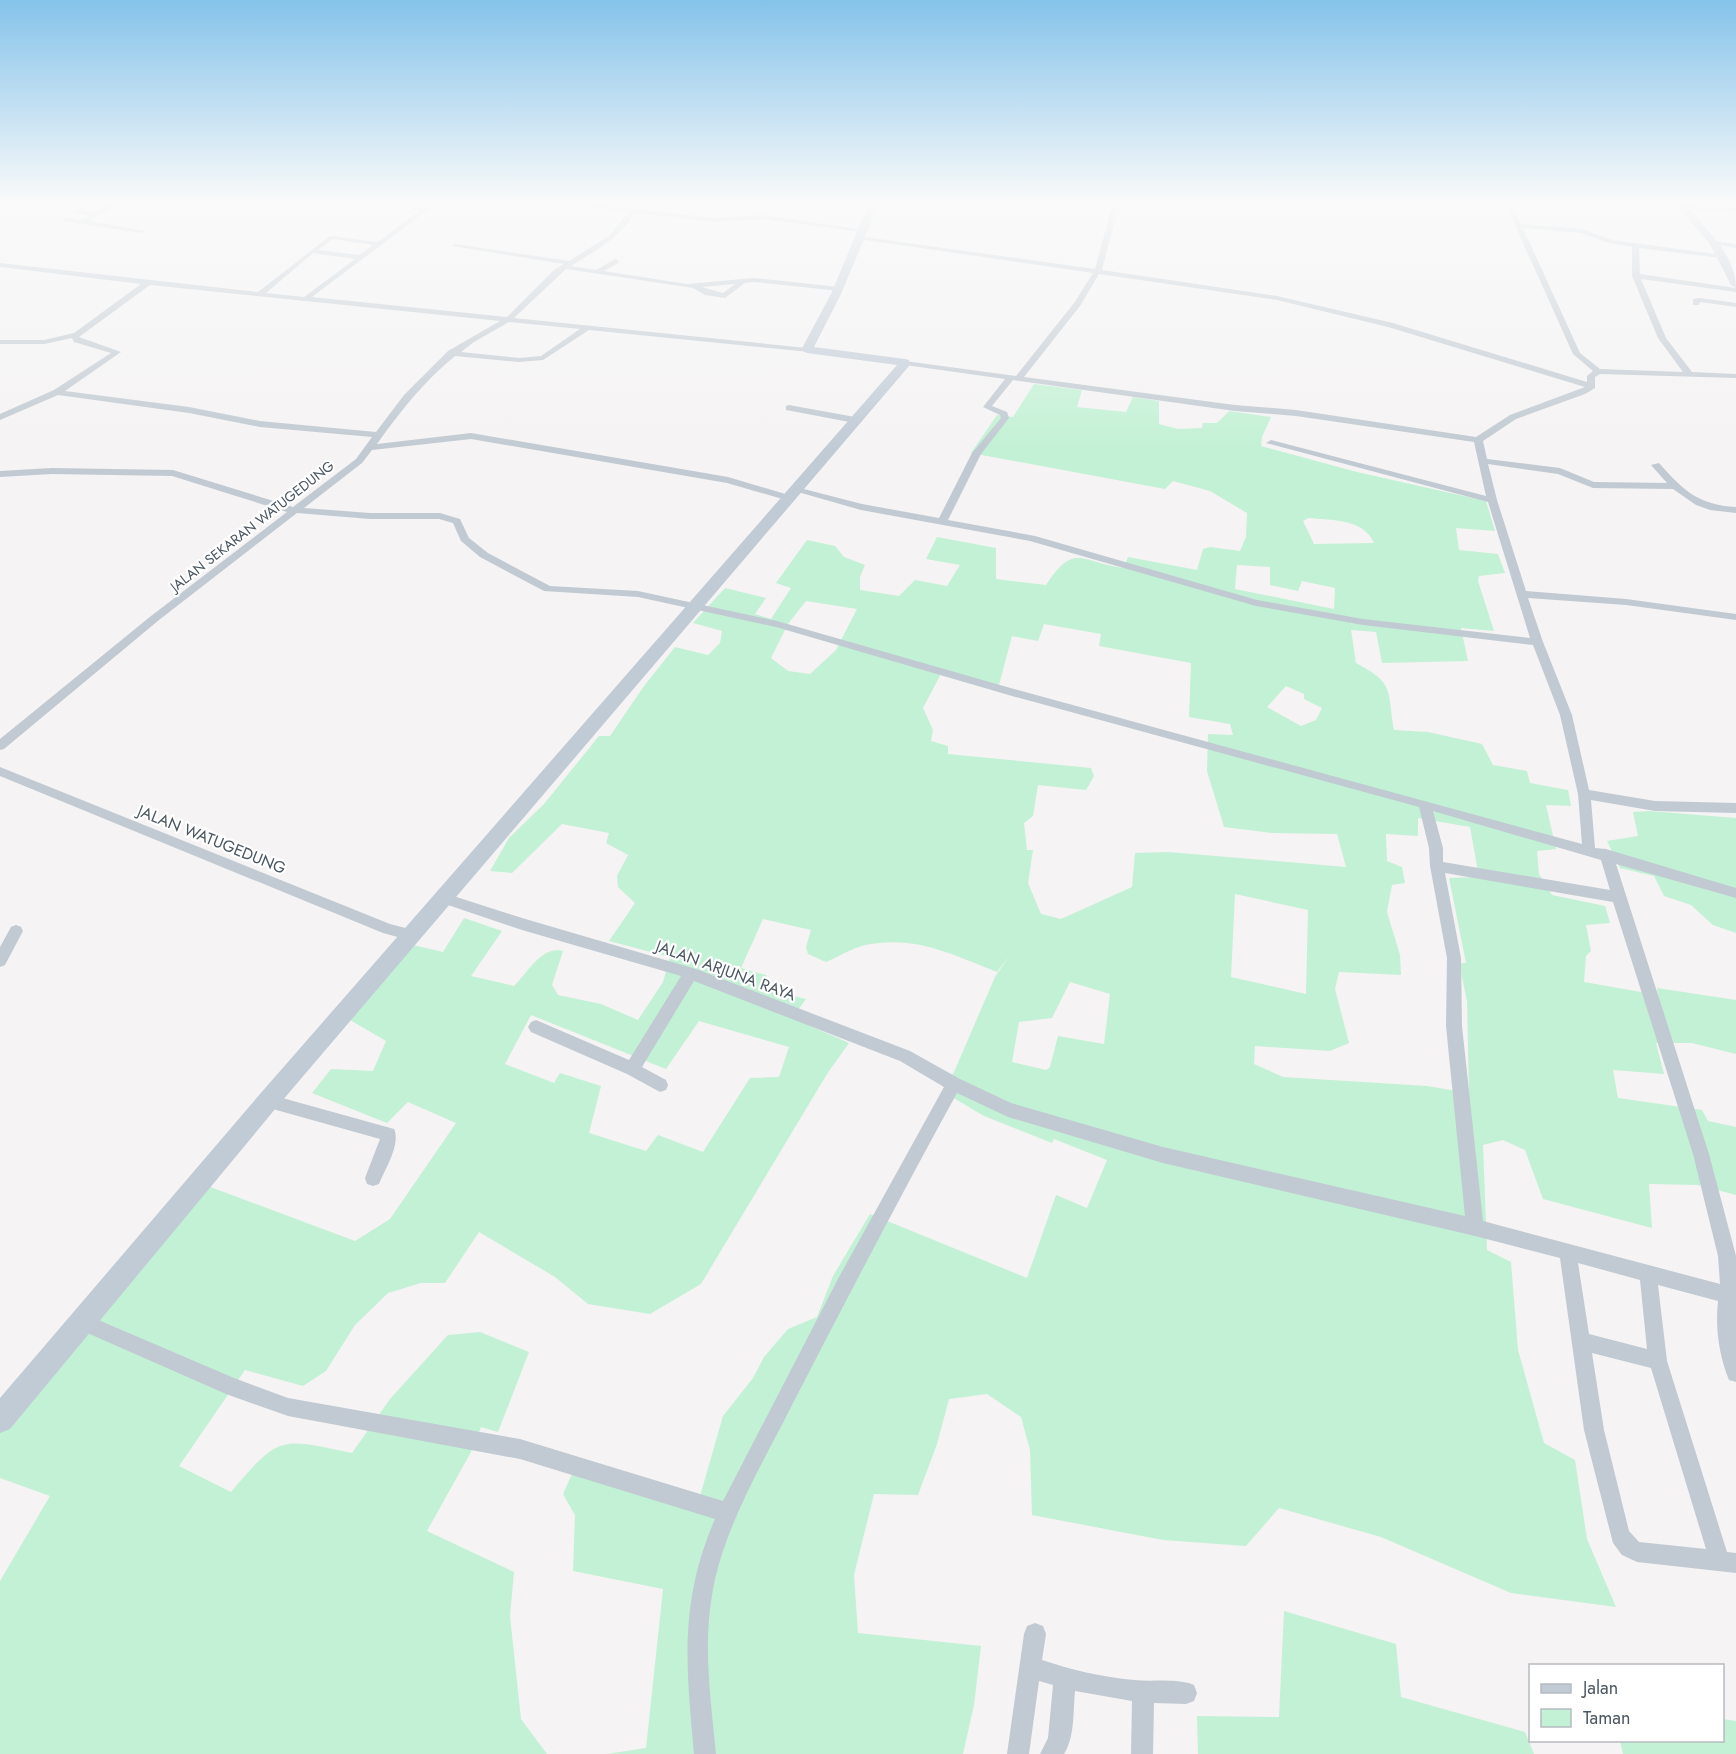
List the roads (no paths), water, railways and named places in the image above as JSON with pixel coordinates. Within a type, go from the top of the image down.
[{"type":"street","points":[[0,342],[44,342],[76,335],[145,285]]},
{"type":"street","points":[[167,285],[807,350],[1235,408],[1296,413],[1478,440]]},
{"type":"street","points":[[260,294],[271,285]]},
{"type":"street","points":[[307,298],[325,285]]},
{"type":"street","name":"JALAN SEKARAN WATUGEDUNG","points":[[0,746],[155,618],[291,510],[350,468],[371,447],[407,397],[452,353],[508,319],[542,285]]},
{"type":"street","points":[[685,285],[705,285]]},
{"type":"street","points":[[694,286],[708,293],[724,296],[738,285]]},
{"type":"street","points":[[789,285],[839,289]]},
{"type":"street","points":[[807,350],[841,285]]},
{"type":"street","points":[[942,521],[977,453],[1005,418],[1004,414],[987,407],[1077,304],[1089,285]]},
{"type":"street","points":[[1190,285],[1277,297],[1390,325],[1592,386]]},
{"type":"street","points":[[1545,285],[1576,354],[1598,371],[1736,376]]},
{"type":"street","points":[[1640,285],[1662,338],[1689,374]]},
{"type":"street","points":[[1695,285],[1736,291]]},
{"type":"street","points":[[1696,303],[1700,300],[1736,305]]},
{"type":"street","points":[[452,353],[519,360],[543,358],[589,327]]},
{"type":"street","points":[[0,417],[57,392],[117,352],[77,340],[76,335]]},
{"type":"street","points":[[0,1419],[268,1101],[905,363]]},
{"type":"street","points":[[1592,386],[1591,376],[1598,371]]},
{"type":"street","points":[[1478,440],[1487,430],[1592,386]]},
{"type":"street","points":[[57,392],[189,410],[260,424],[380,435]]},
{"type":"street","points":[[789,408],[855,420]]},
{"type":"street","points":[[371,447],[471,436],[728,480],[1031,538],[1256,603],[1363,622],[1537,642]]},
{"type":"street","points":[[1478,440],[1492,500],[1537,642],[1566,715],[1584,794],[1589,850]]},
{"type":"street","points":[[1271,443],[1492,500]]},
{"type":"street","points":[[1483,460],[1560,471],[1593,485],[1674,486]]},
{"type":"street","points":[[1656,465],[1674,486],[1695,503],[1710,510],[1736,510]]},
{"type":"street","points":[[0,474],[52,471],[173,473],[291,510],[370,516],[440,516],[457,521],[465,539],[484,555],[536,585],[548,589],[638,594],[777,624],[1012,692],[1606,854],[1736,893]]},
{"type":"street","points":[[1523,594],[1626,602],[1736,617]]},
{"type":"street","name":"JALAN WATUGEDUNG","points":[[1,773],[388,929],[412,935]]},
{"type":"street","points":[[1584,794],[1654,806],[1736,808]]},
{"type":"street","points":[[1425,804],[1436,848],[1437,866],[1454,958],[1454,1026],[1475,1227]]},
{"type":"street","points":[[1606,854],[1704,1164],[1728,1258],[1731,1278],[1726,1309],[1727,1334],[1736,1373]]},
{"type":"street","points":[[1437,866],[1618,897]]},
{"type":"street","name":"JALAN ARJUNA RAYA","points":[[444,898],[522,924],[691,973],[895,1052],[1008,1110],[1102,1139],[1475,1227],[1729,1295]]},
{"type":"street","points":[[0,961],[4,947],[16,931]]},
{"type":"street","points":[[632,1069],[691,973]]},
{"type":"street","points":[[536,1027],[632,1069],[660,1084]]},
{"type":"street","points":[[705,1754],[698,1672],[699,1623],[706,1574],[728,1513],[868,1239],[954,1084]]},
{"type":"street","points":[[268,1101],[388,1134],[388,1141],[377,1161],[374,1178]]},
{"type":"street","points":[[1568,1253],[1594,1430],[1617,1527],[1624,1542],[1637,1552],[1728,1562],[1658,1361],[1648,1274]]},
{"type":"street","points":[[82,1322],[233,1387],[288,1407],[520,1449],[728,1513]]},
{"type":"street","points":[[1580,1341],[1658,1361]]},
{"type":"street","points":[[1018,1754],[1035,1634]]},
{"type":"street","points":[[1031,1667],[1065,1679],[1143,1694],[1186,1693]]},
{"type":"street","points":[[1051,1754],[1059,1742],[1065,1679]]},
{"type":"street","points":[[1142,1754],[1143,1694]]}]
